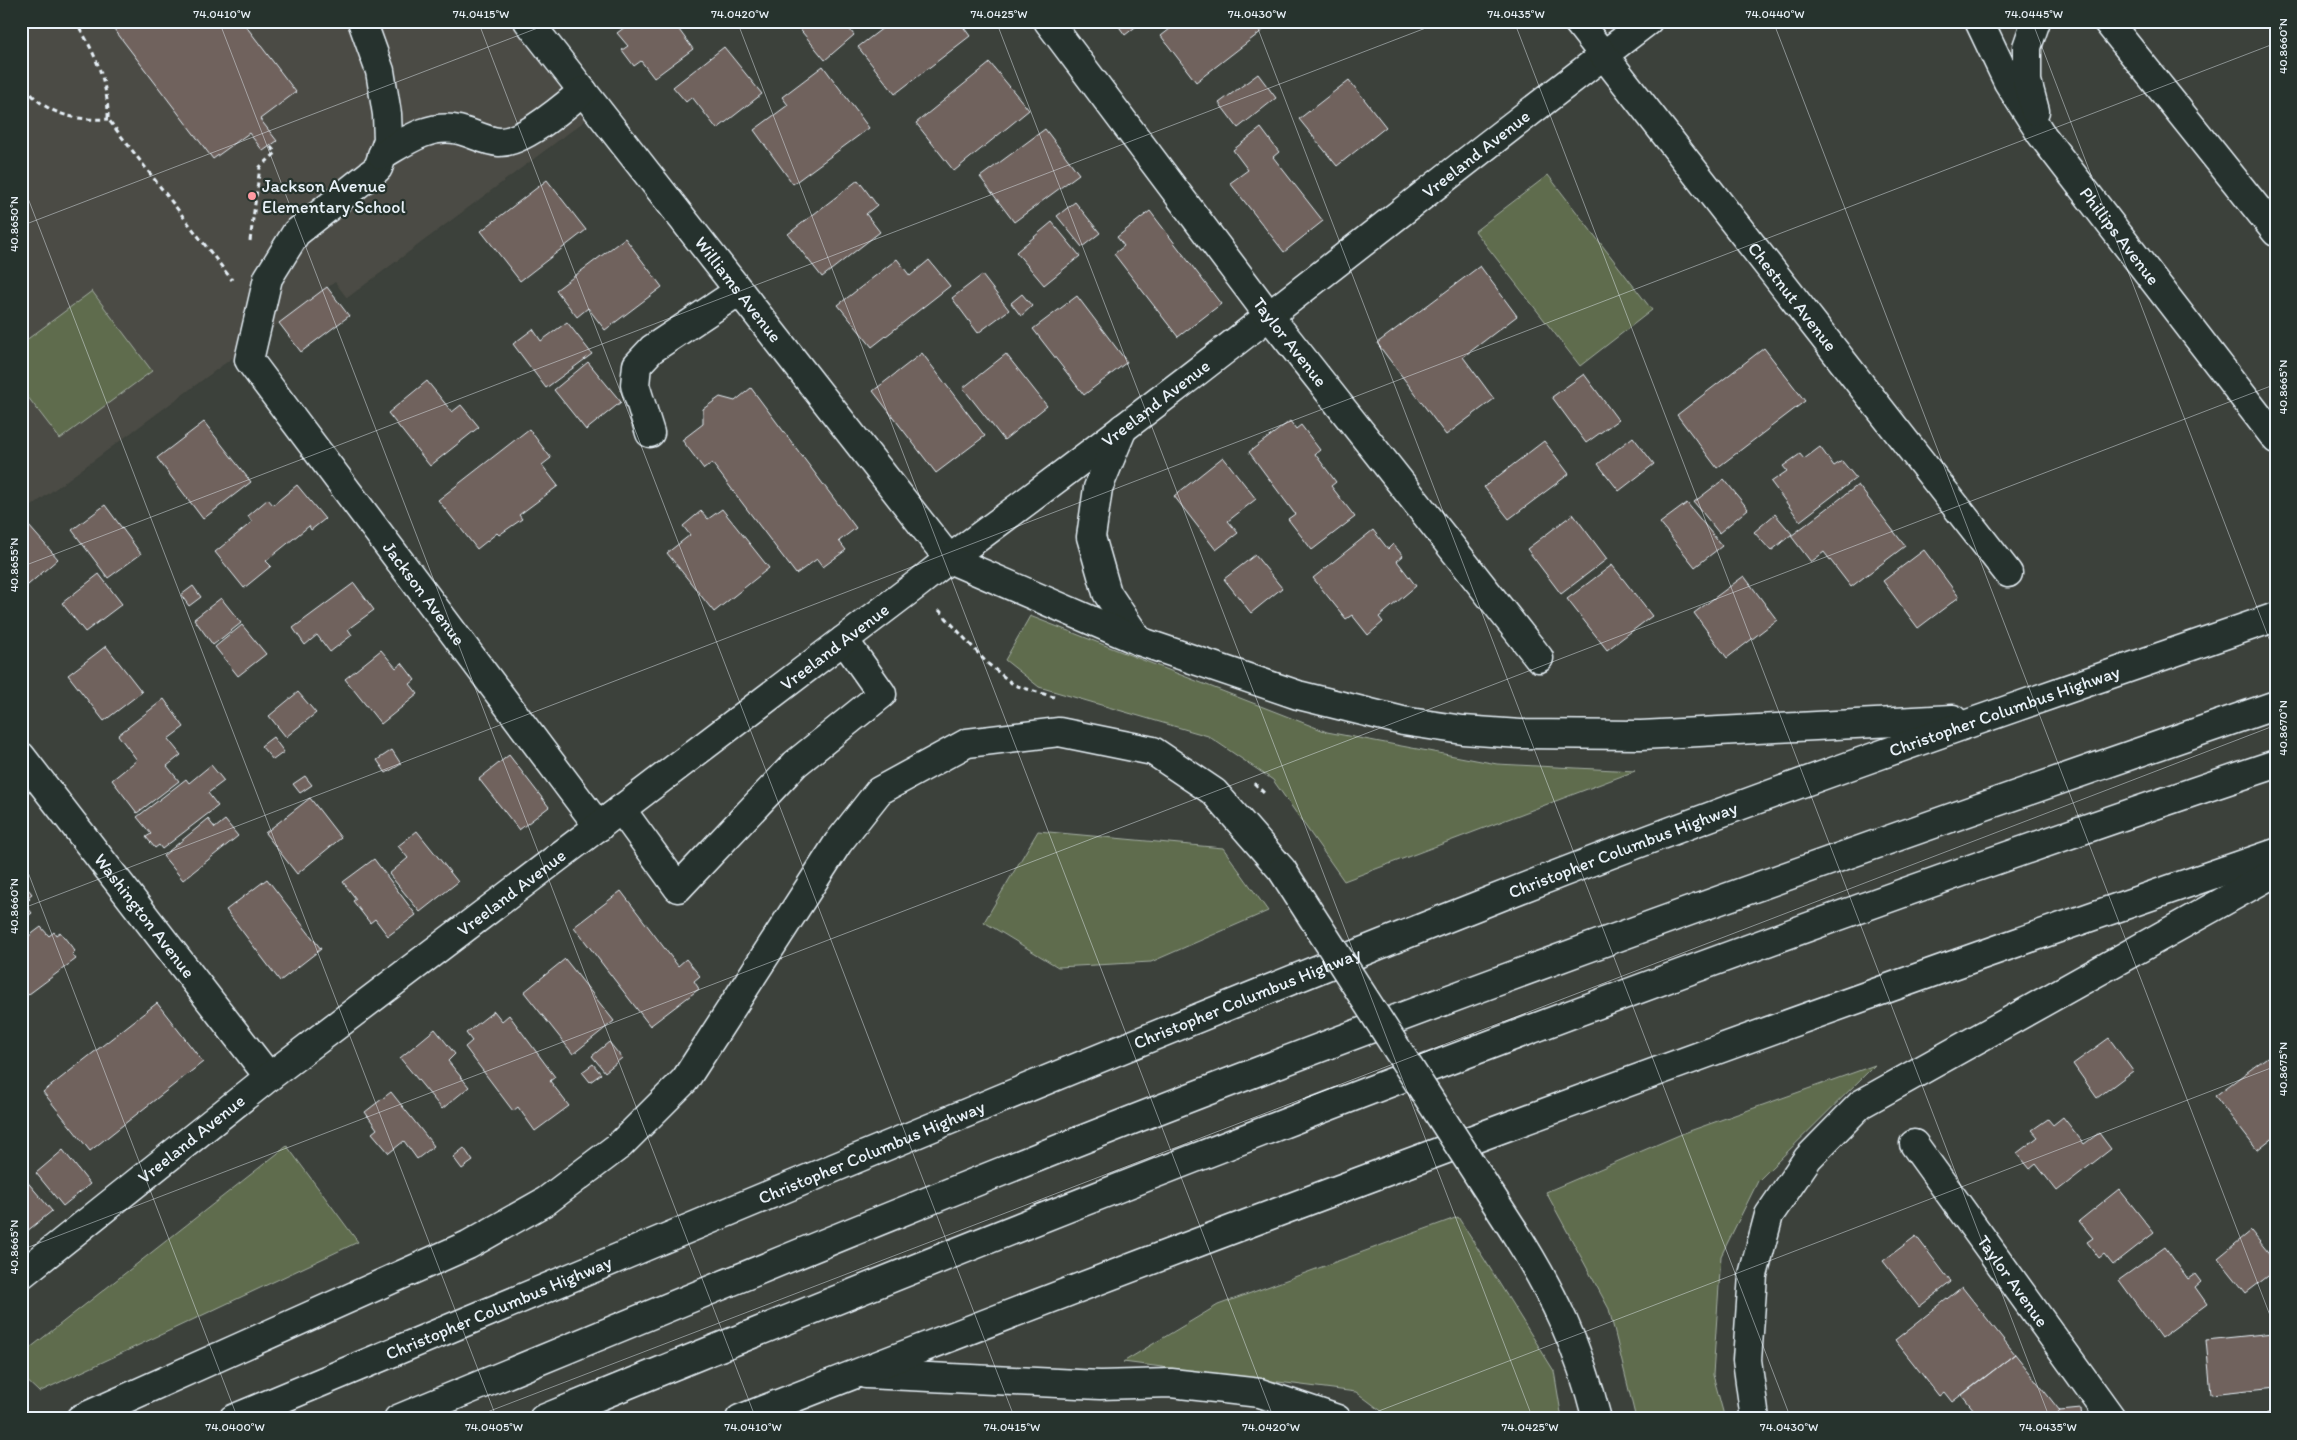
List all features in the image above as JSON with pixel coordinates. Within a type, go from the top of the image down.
[{"type":"main road","points":[[362,21],[380,71],[387,114],[388,140],[382,155]]},
{"type":"main road","name":"Williams Avenue","points":[[528,21],[949,559]]},
{"type":"main road","name":"Taylor Avenue","points":[[1048,21],[1270,317],[1539,658]]},
{"type":"main road","name":"Chestnut Avenue","points":[[1577,21],[2008,573]]},
{"type":"main road","name":"Vreeland Avenue","points":[[21,1275],[269,1077],[1270,317],[1444,177],[1648,21]]},
{"type":"main road","name":"Phillips Avenue","points":[[1979,21],[2008,82],[2041,134],[2276,439]]},
{"type":"main road","points":[[2036,21],[2027,46],[2027,81],[2041,134]]},
{"type":"main road","points":[[2107,21],[2276,232]]},
{"type":"main road","points":[[382,155],[416,134],[442,128],[459,130],[500,142],[507,140],[522,135],[552,117],[583,91]]},
{"type":"main road","name":"Jackson Avenue","points":[[382,155],[378,168],[296,233],[268,278],[249,360],[599,827]]},
{"type":"main road","points":[[650,432],[635,385],[637,365],[652,348],[739,291]]},
{"type":"main road","points":[[1123,428],[1098,488],[1091,537],[1107,593],[1139,641]]},
{"type":"main road","points":[[949,559],[1139,641],[1298,695],[1403,721],[1464,730],[1520,734],[1641,735],[1982,718]]},
{"type":"main road","name":"Christopher Columbus Highway","points":[[233,1419],[1480,904],[1785,788],[2276,617]]},
{"type":"main road","points":[[621,809],[678,888],[795,764],[882,694],[844,640]]},
{"type":"main road","points":[[398,1419],[932,1200],[1260,1070],[1763,884],[2276,705]]},
{"type":"main road","points":[[80,1419],[468,1245],[546,1200],[620,1145],[685,1080],[838,843],[879,791],[966,743],[1059,732],[1153,751],[1214,792],[1282,870],[1514,1231],[1559,1308],[1583,1370],[1597,1419]]},
{"type":"main road","name":"Washington Avenue","points":[[21,756],[269,1077]]},
{"type":"main road","points":[[543,1419],[922,1264],[1320,1108],[1765,942],[2031,847],[2276,764]]},
{"type":"main road","points":[[740,1419],[1569,1103],[1830,1008],[2276,853]]},
{"type":"main road","points":[[1755,1419],[1747,1360],[1752,1276],[1769,1214],[1815,1151],[1861,1104],[2276,872]]},
{"type":"main road","name":"Taylor Avenue","points":[[1914,1144],[2112,1419]]},
{"type":"main road","points":[[855,1374],[1100,1385],[1171,1383],[1260,1393],[1336,1419]]},
{"type":"path","points":[[74,21],[90,46],[101,73],[108,108],[108,119],[237,286]]},
{"type":"path","points":[[21,79],[43,105],[56,112],[71,118],[108,119]]},
{"type":"path","points":[[249,246],[260,167],[276,153],[270,146]]},
{"type":"shaded area","name":"Jackson Avenue Elementary School","points":[[21,21],[528,21],[598,111],[347,298],[335,282],[21,514]]},
{"type":"green space","points":[[1548,175],[1652,310],[1580,366],[1475,231]]},
{"type":"green space","points":[[92,291],[152,371],[60,439],[21,388],[21,344]]},
{"type":"green space","points":[[1030,616],[1327,732],[1497,764],[1635,771],[1344,881],[1273,780],[1208,736],[1039,687],[1005,660]]},
{"type":"green space","points":[[1038,831],[1223,848],[1268,911],[1151,962],[1058,967],[984,922]]},
{"type":"green space","points":[[1875,1065],[1758,1181],[1721,1256],[1713,1375],[1725,1419],[1636,1419],[1609,1309],[1546,1192],[1684,1133]]},
{"type":"green space","points":[[287,1146],[358,1242],[39,1392],[21,1375],[21,1355]]},
{"type":"green space","points":[[1458,1217],[1554,1371],[1562,1419],[1392,1419],[1356,1392],[1123,1362],[1218,1305]]},
{"type":"building","points":[[108,21],[242,21],[296,92],[260,119],[277,141],[263,151],[249,133],[213,159]]},
{"type":"building","points":[[633,21],[676,21],[674,23],[693,49],[654,78],[641,61],[634,66],[622,50],[628,46],[617,33]]},
{"type":"building","points":[[804,21],[843,21],[854,35],[825,60],[798,27]]},
{"type":"building","points":[[892,21],[959,21],[970,36],[895,94],[858,47]]},
{"type":"building","points":[[1115,21],[1143,21],[1125,35]]},
{"type":"building","points":[[1180,21],[1268,21],[1271,24],[1196,82],[1161,36]]},
{"type":"building","points":[[724,47],[762,94],[717,129],[692,97],[686,102],[673,87]]},
{"type":"building","points":[[990,63],[1029,110],[954,171],[916,123]]},
{"type":"building","points":[[823,66],[869,128],[793,184],[754,130],[788,105],[782,97]]},
{"type":"building","points":[[1258,74],[1276,98],[1238,128],[1219,103]]},
{"type":"building","points":[[1349,80],[1386,127],[1337,166],[1299,119]]},
{"type":"building","points":[[1261,128],[1279,152],[1273,157],[1323,221],[1284,252],[1230,183],[1248,170],[1233,150]]},
{"type":"building","points":[[1045,129],[1079,174],[1014,222],[980,177]]},
{"type":"building","points":[[547,180],[586,230],[520,281],[481,231]]},
{"type":"building","points":[[858,180],[877,205],[866,214],[880,232],[822,277],[788,234]]},
{"type":"building","points":[[1075,202],[1100,233],[1082,247],[1057,216]]},
{"type":"building","points":[[1150,211],[1221,304],[1178,337],[1114,254],[1124,246],[1117,237]]},
{"type":"building","points":[[1052,222],[1080,256],[1044,285],[1016,252]]},
{"type":"building","points":[[625,238],[662,287],[605,330],[588,308],[577,317],[556,290]]},
{"type":"building","points":[[897,259],[910,276],[929,260],[950,286],[872,347],[838,305]]},
{"type":"building","points":[[1480,266],[1517,316],[1463,357],[1494,399],[1446,435],[1377,343]]},
{"type":"building","points":[[982,275],[1009,310],[978,333],[952,298]]},
{"type":"building","points":[[327,287],[349,316],[301,352],[279,323]]},
{"type":"building","points":[[1022,294],[1032,306],[1021,316],[1011,303]]},
{"type":"building","points":[[1077,296],[1127,362],[1084,395],[1033,329]]},
{"type":"building","points":[[567,322],[592,354],[546,388],[513,344],[533,329],[541,341]]},
{"type":"building","points":[[1764,348],[1805,401],[1717,468],[1677,415]]},
{"type":"building","points":[[922,353],[985,436],[936,473],[873,391]]},
{"type":"building","points":[[1006,354],[1047,406],[1004,440],[963,388]]},
{"type":"building","points":[[588,362],[621,402],[586,430],[554,390]]},
{"type":"building","points":[[1584,374],[1618,420],[1586,443],[1552,397]]},
{"type":"building","points":[[427,381],[452,412],[461,405],[479,427],[430,466],[388,413]]},
{"type":"building","points":[[751,388],[856,528],[839,541],[846,550],[823,567],[817,559],[796,574],[712,463],[704,469],[682,440],[703,424],[703,409],[720,397],[735,401]]},
{"type":"building","points":[[1290,421],[1296,429],[1301,425],[1320,450],[1315,454],[1336,482],[1331,486],[1355,517],[1312,550],[1288,519],[1295,514],[1249,452]]},
{"type":"building","points":[[204,422],[251,482],[203,519],[157,458]]},
{"type":"building","points":[[529,429],[551,458],[542,465],[558,486],[519,515],[522,519],[499,535],[497,533],[477,549],[438,500]]},
{"type":"building","points":[[1633,437],[1654,464],[1619,491],[1598,464]]},
{"type":"building","points":[[1544,441],[1569,474],[1509,519],[1484,487]]},
{"type":"building","points":[[1820,447],[1834,466],[1842,461],[1856,478],[1800,521],[1771,482],[1787,471],[1783,466],[1800,454],[1804,459]]},
{"type":"building","points":[[1223,457],[1256,499],[1228,521],[1238,533],[1216,550],[1174,496]]},
{"type":"building","points":[[1724,479],[1748,509],[1719,533],[1694,502]]},
{"type":"building","points":[[297,485],[325,519],[311,530],[309,526],[266,561],[271,566],[244,588],[215,552],[252,522],[248,516],[268,499],[273,505]]},
{"type":"building","points":[[1858,485],[1905,546],[1851,587],[1824,552],[1811,562],[1791,536]]},
{"type":"building","points":[[1687,503],[1722,546],[1695,567],[1660,523]]},
{"type":"building","points":[[105,505],[141,554],[108,578],[72,530]]},
{"type":"building","points":[[722,509],[769,568],[714,612],[667,553],[690,535],[683,526],[701,511],[708,519]]},
{"type":"building","points":[[1573,514],[1607,559],[1561,594],[1527,549]]},
{"type":"building","points":[[1775,514],[1792,534],[1771,551],[1754,532]]},
{"type":"building","points":[[21,517],[58,559],[21,591]]},
{"type":"building","points":[[1373,530],[1388,549],[1393,544],[1403,556],[1397,561],[1416,586],[1379,617],[1383,622],[1368,635],[1352,615],[1346,619],[1313,578]]},
{"type":"building","points":[[1924,550],[1959,597],[1918,628],[1883,581]]},
{"type":"building","points":[[1255,555],[1282,588],[1251,613],[1224,579]]},
{"type":"building","points":[[1612,565],[1652,616],[1607,650],[1567,599]]},
{"type":"building","points":[[99,574],[122,604],[85,632],[62,603]]},
{"type":"building","points":[[1744,576],[1777,620],[1727,658],[1694,613]]},
{"type":"building","points":[[354,583],[374,610],[348,629],[352,635],[330,652],[317,635],[305,645],[293,628]]},
{"type":"building","points":[[193,586],[201,597],[189,606],[181,595]]},
{"type":"building","points":[[221,598],[241,623],[213,645],[194,619]]},
{"type":"building","points":[[242,625],[266,654],[238,676],[215,647]]},
{"type":"building","points":[[106,646],[142,692],[104,721],[68,675]]},
{"type":"building","points":[[381,650],[396,668],[402,663],[415,680],[410,684],[418,694],[381,724],[345,679]]},
{"type":"building","points":[[298,692],[316,713],[286,737],[269,716]]},
{"type":"building","points":[[164,699],[184,727],[168,739],[181,755],[167,766],[179,781],[137,813],[112,780],[137,760],[118,735]]},
{"type":"building","points":[[273,737],[284,752],[273,760],[261,746]]},
{"type":"building","points":[[392,750],[401,764],[386,773],[377,760]]},
{"type":"building","points":[[509,755],[549,807],[519,830],[479,779]]},
{"type":"building","points":[[211,765],[224,781],[208,793],[218,806],[162,849],[159,845],[155,848],[146,837],[151,834],[137,817],[186,779],[189,783]]},
{"type":"building","points":[[305,776],[312,785],[300,793],[293,784]]},
{"type":"building","points":[[310,798],[341,838],[297,874],[265,833]]},
{"type":"building","points":[[208,819],[215,828],[225,820],[238,836],[183,880],[163,856]]},
{"type":"building","points":[[417,831],[458,882],[420,912],[389,874],[408,858],[398,846]]},
{"type":"building","points":[[374,859],[416,915],[388,936],[375,919],[370,923],[353,901],[356,899],[343,882]]},
{"type":"building","points":[[267,879],[321,949],[280,981],[226,910]]},
{"type":"building","points":[[21,880],[32,894],[28,897],[30,899],[24,903],[32,913],[21,921]]},
{"type":"building","points":[[621,891],[678,966],[686,959],[700,976],[694,981],[699,989],[650,1026],[574,927]]},
{"type":"building","points":[[41,927],[49,936],[54,932],[56,935],[60,932],[75,951],[72,954],[76,959],[21,1000],[21,942]]},
{"type":"building","points":[[565,959],[614,1021],[573,1054],[524,992]]},
{"type":"building","points":[[157,1003],[203,1062],[90,1151],[43,1092]]},
{"type":"building","points":[[494,1011],[502,1021],[509,1015],[555,1077],[550,1081],[569,1106],[535,1131],[518,1107],[513,1111],[465,1047],[472,1041],[466,1033]]},
{"type":"building","points":[[435,1029],[455,1054],[448,1061],[469,1087],[442,1109],[400,1058]]},
{"type":"building","points":[[2109,1038],[2133,1071],[2097,1098],[2073,1064]]},
{"type":"building","points":[[609,1042],[622,1058],[605,1072],[592,1056]]},
{"type":"building","points":[[2274,1052],[2276,1054],[2276,1135],[2257,1150],[2215,1096]]},
{"type":"building","points":[[593,1064],[601,1074],[590,1082],[582,1072]]},
{"type":"building","points":[[391,1092],[434,1146],[417,1159],[404,1141],[389,1153],[372,1133],[377,1129],[365,1112]]},
{"type":"building","points":[[2063,1117],[2084,1144],[2099,1133],[2111,1149],[2057,1191],[2036,1164],[2030,1169],[2017,1153],[2038,1137],[2032,1130],[2048,1119],[2053,1125]]},
{"type":"building","points":[[464,1148],[473,1161],[462,1169],[453,1157]]},
{"type":"building","points":[[63,1150],[90,1184],[63,1206],[36,1173]]},
{"type":"building","points":[[24,1178],[52,1211],[21,1236],[21,1181]]},
{"type":"building","points":[[2119,1189],[2154,1233],[2113,1265],[2104,1254],[2099,1258],[2087,1242],[2093,1238],[2079,1221]]},
{"type":"building","points":[[2251,1231],[2276,1262],[2276,1270],[2246,1293],[2218,1258]]},
{"type":"building","points":[[1916,1236],[1951,1282],[1919,1307],[1883,1261]]},
{"type":"building","points":[[2165,1247],[2188,1279],[2195,1274],[2201,1282],[2195,1287],[2207,1304],[2161,1338],[2119,1280]]},
{"type":"building","points":[[1962,1287],[2015,1354],[1952,1402],[1944,1392],[1939,1396],[1895,1340]]},
{"type":"building","points":[[2273,1333],[2276,1387],[2211,1394],[2206,1340]]},
{"type":"building","points":[[2015,1354],[2060,1411],[2049,1419],[1981,1419],[1962,1395]]},
{"type":"building","points":[[2081,1409],[2082,1419],[2049,1419],[2060,1411]]},
{"type":"place","name":"Jackson Avenue Elementary School","points":[[252,196]]}]
